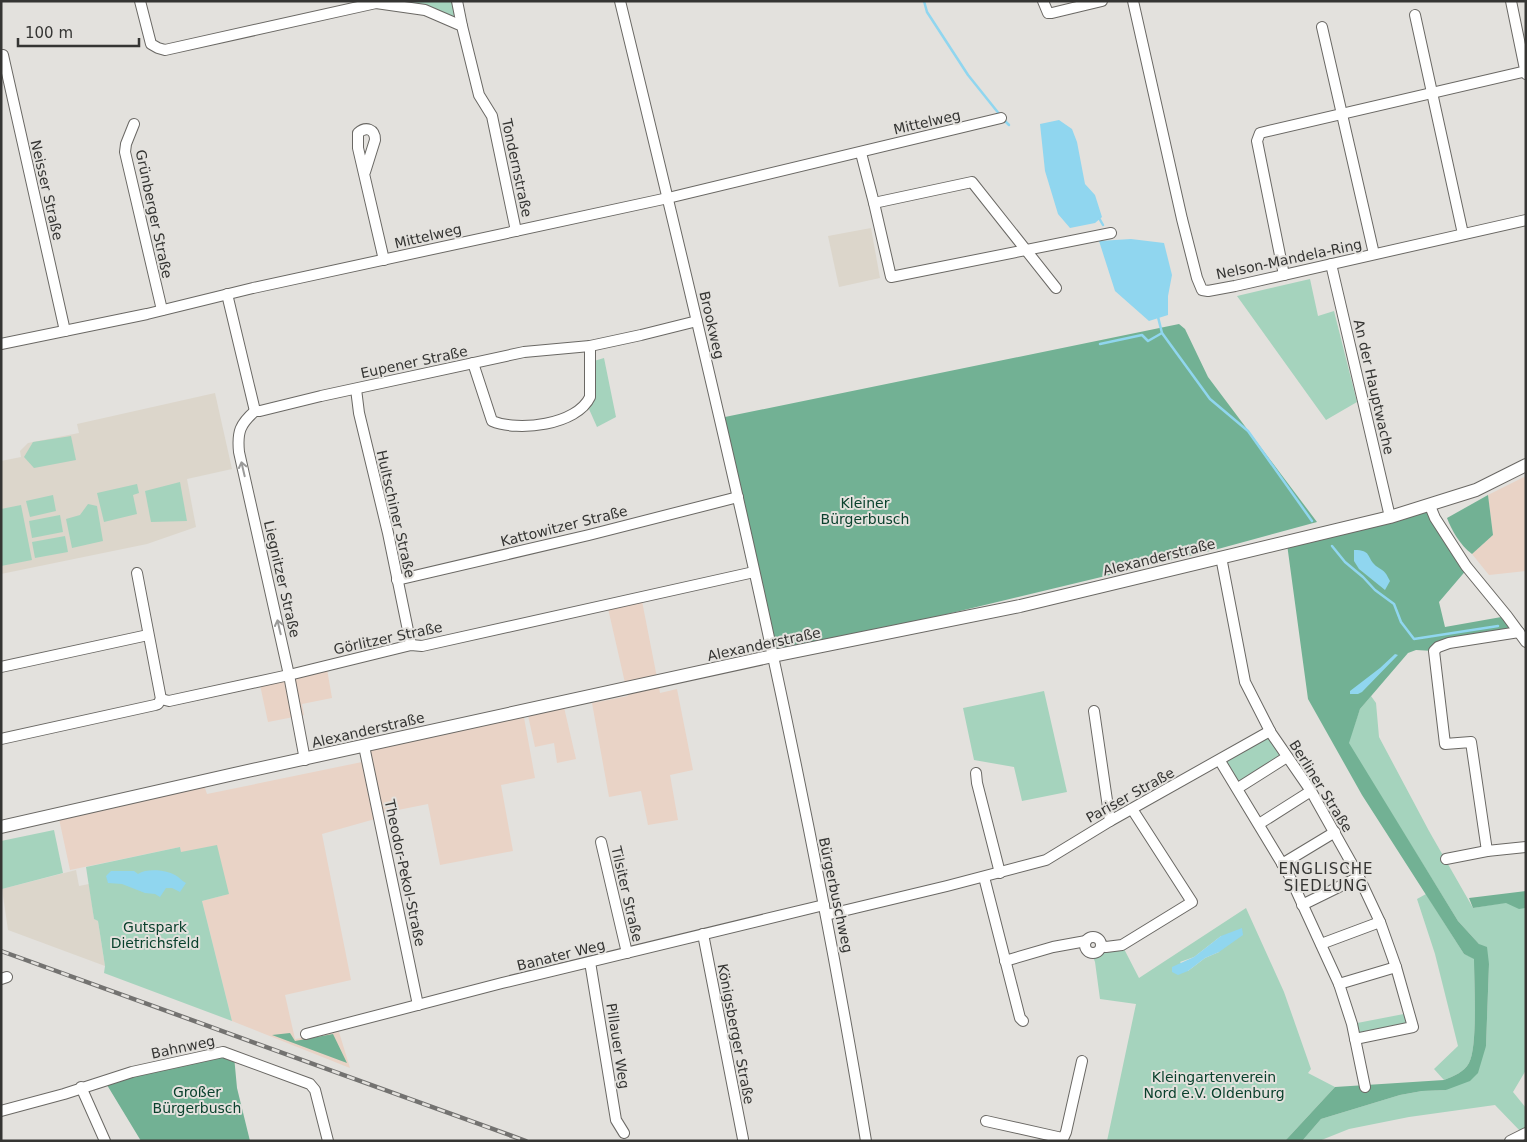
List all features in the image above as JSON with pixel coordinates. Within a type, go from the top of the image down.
[{"type":"main road","name":"Alexanderstraße","points":[[1,827],[773,656],[1020,606],[1430,506],[1476,490],[1526,465]]},
{"type":"street","points":[[140,1],[151,44],[165,50],[379,2],[425,10],[462,26]]},
{"type":"street","name":"Tondernstraße","points":[[457,1],[479,95],[492,116],[516,231]]},
{"type":"street","name":"Brookweg","points":[[620,1],[697,321],[773,656]]},
{"type":"street","points":[[1043,1],[1045,10],[1048,13],[1052,13],[1102,1]]},
{"type":"street","name":"Nelson-Mandela-Ring","points":[[1133,1],[1182,219],[1197,278],[1202,290],[1208,291],[1284,275],[1526,220]]},
{"type":"street","points":[[1284,275],[1257,141],[1260,133],[1526,72],[1511,1]]},
{"type":"street","points":[[1415,15],[1463,234]]},
{"type":"street","points":[[1322,27],[1374,254]]},
{"type":"street","name":"Neisser Straße","points":[[2,55],[65,331]]},
{"type":"street","name":"Mittelweg","points":[[1,344],[668,198],[1001,118]]},
{"type":"street","name":"Grünberger Straße","points":[[134,124],[125,152],[162,310]]},
{"type":"street","points":[[861,153],[891,277],[1111,233]]},
{"type":"street","points":[[365,172],[384,260]]},
{"type":"street","points":[[874,203],[972,182],[1056,288]]},
{"type":"street","name":"An der Hauptwache","points":[[1331,264],[1390,517]]},
{"type":"street","points":[[227,294],[255,411]]},
{"type":"street","name":"Eupener Straße","points":[[255,411],[524,352],[590,346],[697,321]]},
{"type":"street","points":[[474,363],[492,421],[508,426],[552,422],[574,414],[588,402],[590,397],[590,346]]},
{"type":"street","name":"Hultschiner Straße","points":[[356,389],[359,412],[411,645]]},
{"type":"street","name":"Liegnitzer Straße","points":[[255,411],[244,421],[240,429],[239,452],[290,674],[305,760]]},
{"type":"street","name":"Kattowitzer Straße","points":[[397,580],[738,497]]},
{"type":"street","points":[[1430,506],[1434,518],[1466,566],[1526,642]]},
{"type":"street","name":"Berliner Straße","points":[[1222,557],[1245,682],[1270,731],[1311,791],[1359,877],[1380,922],[1414,1027],[1355,1039]]},
{"type":"street","name":"Görlitzer Straße","points":[[1,739],[155,705],[161,699],[169,701],[411,645],[422,646],[754,572]]},
{"type":"street","points":[[137,573],[161,699]]},
{"type":"street","points":[[1487,851],[1471,742],[1445,744],[1434,651],[1438,647],[1449,643],[1519,632]]},
{"type":"street","points":[[1,666],[148,634]]},
{"type":"street","name":"Bürgerbuschweg","points":[[773,656],[839,982],[866,1141]]},
{"type":"street","points":[[1094,711],[1110,821]]},
{"type":"street","name":"Pariser Straße","points":[[825,910],[984,877],[1046,860],[1110,821],[1270,731]]},
{"type":"street","name":"Theodor-Pekol-Straße","points":[[364,746],[418,1006]]},
{"type":"street","points":[[1238,788],[1287,757]]},
{"type":"street","points":[[1220,760],[1282,864],[1339,984],[1355,1039],[1365,1087]]},
{"type":"street","points":[[976,773],[1000,873]]},
{"type":"street","points":[[1259,824],[1311,791]]},
{"type":"street","points":[[1005,961],[1096,937],[1102,946],[1122,945],[1192,902],[1132,809]]},
{"type":"street","points":[[1282,864],[1335,832]]},
{"type":"street","name":"Tilsiter Straße","points":[[601,842],[627,953]]},
{"type":"street","points":[[1446,859],[1487,851],[1526,847]]},
{"type":"street","points":[[984,877],[1020,1018],[1023,1021]]},
{"type":"street","points":[[1302,904],[1359,877]]},
{"type":"street","name":"Banater Weg","points":[[306,1034],[703,934],[825,910]]},
{"type":"street","points":[[1320,944],[1380,922]]},
{"type":"street","name":"Königsberger Straße","points":[[703,934],[743,1139]]},
{"type":"street","name":"Pillauer Weg","points":[[590,962],[616,1120],[624,1133]]},
{"type":"street","points":[[1339,984],[1396,967]]},
{"type":"street","name":"Bahnweg","points":[[1,1111],[64,1094],[132,1072],[223,1052],[310,1084],[315,1090],[328,1141]]},
{"type":"street","points":[[986,1121],[1062,1140],[1066,1132],[1082,1061]]},
{"type":"street","points":[[81,1088],[105,1141]]},
{"type":"street","points":[[1510,1141],[1526,1133]]},
{"type":"shaded area","points":[[871,228],[880,278],[839,287],[828,236]]},
{"type":"shaded area","points":[[215,393],[232,469],[187,479],[196,527],[147,544],[1,574],[1,461],[21,457],[20,451],[28,443],[79,433],[77,424]]},
{"type":"shaded area","points":[[1526,476],[1526,571],[1489,575],[1472,554],[1493,535],[1488,495]]},
{"type":"shaded area","points":[[641,596],[660,693],[677,689],[693,770],[670,775],[678,820],[648,825],[641,791],[609,797],[592,703],[628,696],[607,604]]},
{"type":"shaded area","points":[[327,669],[332,698],[302,704],[304,715],[268,722],[260,685]]},
{"type":"shaded area","points":[[563,703],[576,759],[557,763],[554,743],[535,747],[527,711]]},
{"type":"shaded area","points":[[523,712],[535,778],[501,785],[513,851],[440,865],[428,804],[378,814],[364,746]]},
{"type":"shaded area","points":[[362,762],[375,819],[322,834],[351,980],[285,995],[295,1039],[339,1032],[350,1068],[232,1021],[202,901],[225,895],[181,852],[180,847],[70,870],[58,814],[203,782],[207,794]]},
{"type":"shaded area","points":[[76,870],[79,886],[89,884],[94,919],[98,921],[105,966],[8,930],[2,889]]},
{"type":"green space","points":[[383,1],[457,1],[462,26]]},
{"type":"green space","points":[[1310,279],[1318,316],[1334,311],[1357,402],[1326,420],[1237,296]]},
{"type":"green space","name":"Kleiner Bürgerbusch","points":[[1179,324],[1185,329],[1208,377],[1317,522],[1218,549],[773,656],[720,418]]},
{"type":"green space","points":[[604,358],[616,417],[597,427],[589,409],[596,390],[594,361]]},
{"type":"green space","points":[[71,436],[76,460],[34,468],[24,457],[33,442]]},
{"type":"green space","points":[[180,482],[187,521],[151,522],[145,491]]},
{"type":"green space","points":[[137,484],[139,493],[133,495],[137,514],[104,522],[97,493]]},
{"type":"green space","points":[[53,495],[56,511],[30,517],[26,501]]},
{"type":"green space","points":[[1488,495],[1493,535],[1472,554],[1457,538],[1447,518]]},
{"type":"green space","points":[[88,504],[97,506],[103,541],[72,548],[66,519],[80,515]]},
{"type":"green space","points":[[21,505],[32,560],[1,566],[1,509]]},
{"type":"green space","points":[[1430,506],[1468,568],[1439,602],[1445,627],[1507,616],[1519,632],[1434,651],[1416,650],[1408,653],[1360,709],[1349,743],[1458,921],[1479,944],[1487,947],[1489,964],[1486,1046],[1478,1073],[1470,1081],[1446,1090],[1422,1091],[1400,1095],[1321,1119],[1302,1141],[1285,1141],[1335,1087],[1444,1080],[1462,1071],[1469,1063],[1472,1055],[1475,1029],[1474,959],[1464,954],[1362,795],[1308,699],[1287,544]]},
{"type":"green space","points":[[60,515],[63,532],[32,538],[29,521]]},
{"type":"green space","points":[[65,536],[68,552],[35,558],[32,542]]},
{"type":"green space","points":[[1044,691],[1067,792],[1022,801],[1014,767],[974,760],[963,708]]},
{"type":"green space","points":[[1371,696],[1376,703],[1379,737],[1473,908],[1526,899],[1526,1070],[1513,1092],[1526,1108],[1526,1132],[1523,1134],[1495,1105],[1409,1117],[1349,1129],[1319,1141],[1302,1141],[1321,1119],[1400,1095],[1422,1091],[1446,1090],[1486,1046],[1489,964],[1479,944],[1458,921],[1348,743],[1360,709]]},
{"type":"green space","points":[[1271,733],[1287,757],[1238,788],[1220,761]]},
{"type":"green space","points":[[54,830],[63,873],[2,889],[1,841]]},
{"type":"green space","name":"Gutspark Dietrichsfeld","points":[[217,845],[229,894],[202,901],[232,1021],[104,973],[105,966],[98,921],[94,919],[86,867],[180,847],[181,852]]},
{"type":"green space","points":[[1526,891],[1525,908],[1519,909],[1506,903],[1473,908],[1469,898]]},
{"type":"green space","points":[[1426,894],[1464,954],[1474,958],[1475,1029],[1472,1055],[1469,1063],[1462,1071],[1444,1080],[1434,1069],[1458,1046],[1435,954],[1417,899]]},
{"type":"green space","name":"Kleingartenverein Nord e.V. Oldenburg","points":[[1246,908],[1284,992],[1311,1069],[1308,1073],[1335,1087],[1285,1141],[1107,1141],[1136,1004],[1100,999],[1095,962],[1092,954],[1097,953],[1101,949],[1122,945],[1139,978]],"holes":[[[1221,936],[1219,952],[1205,958],[1188,971],[1180,962],[1194,957]]]},
{"type":"green space","points":[[1409,1013],[1413,1027],[1355,1039],[1352,1024]]},
{"type":"green space","points":[[290,1033],[295,1041],[333,1034],[347,1063],[272,1035]]},
{"type":"green space","name":"Großer Bürgerbusch","points":[[223,1052],[234,1056],[237,1088],[250,1141],[141,1141],[104,1080]]},
{"type":"water","points":[[1059,120],[1072,129],[1077,142],[1085,184],[1095,195],[1102,217],[1095,223],[1070,228],[1058,214],[1045,171],[1040,124]]},
{"type":"water","points":[[1131,239],[1164,243],[1172,275],[1168,296],[1168,315],[1149,321],[1115,291],[1099,241]]},
{"type":"water","points":[[1354,550],[1364,551],[1376,566],[1386,573],[1390,581],[1385,590],[1359,569],[1354,561]]},
{"type":"water","points":[[1395,654],[1398,655],[1362,692],[1350,694],[1350,691]]},
{"type":"water","points":[[151,870],[162,871],[175,875],[186,883],[180,892],[172,888],[166,888],[160,897],[122,884],[108,883],[106,876],[111,871],[134,871],[138,874]]},
{"type":"water","points":[[1242,928],[1243,935],[1219,952],[1205,958],[1188,971],[1178,975],[1172,972],[1172,967],[1194,957],[1221,936]]},
{"type":"waterway","points":[[924,1],[927,12],[968,75],[1000,115]]},
{"type":"waterway","points":[[1003,119],[1009,125]]},
{"type":"waterway","points":[[1099,218],[1103,225]]},
{"type":"waterway","points":[[1158,317],[1162,333],[1210,399],[1248,431],[1312,521]]},
{"type":"waterway","points":[[1100,344],[1142,335],[1148,341],[1162,333]]},
{"type":"waterway","points":[[1332,546],[1345,562],[1375,590],[1394,604],[1401,622],[1414,639],[1498,626]]},
{"type":"railway","points":[[1,951],[526,1141]]},
{"type":"district","name":"ENGLISCHE SIEDLUNG","points":[[1326,878]]}]
